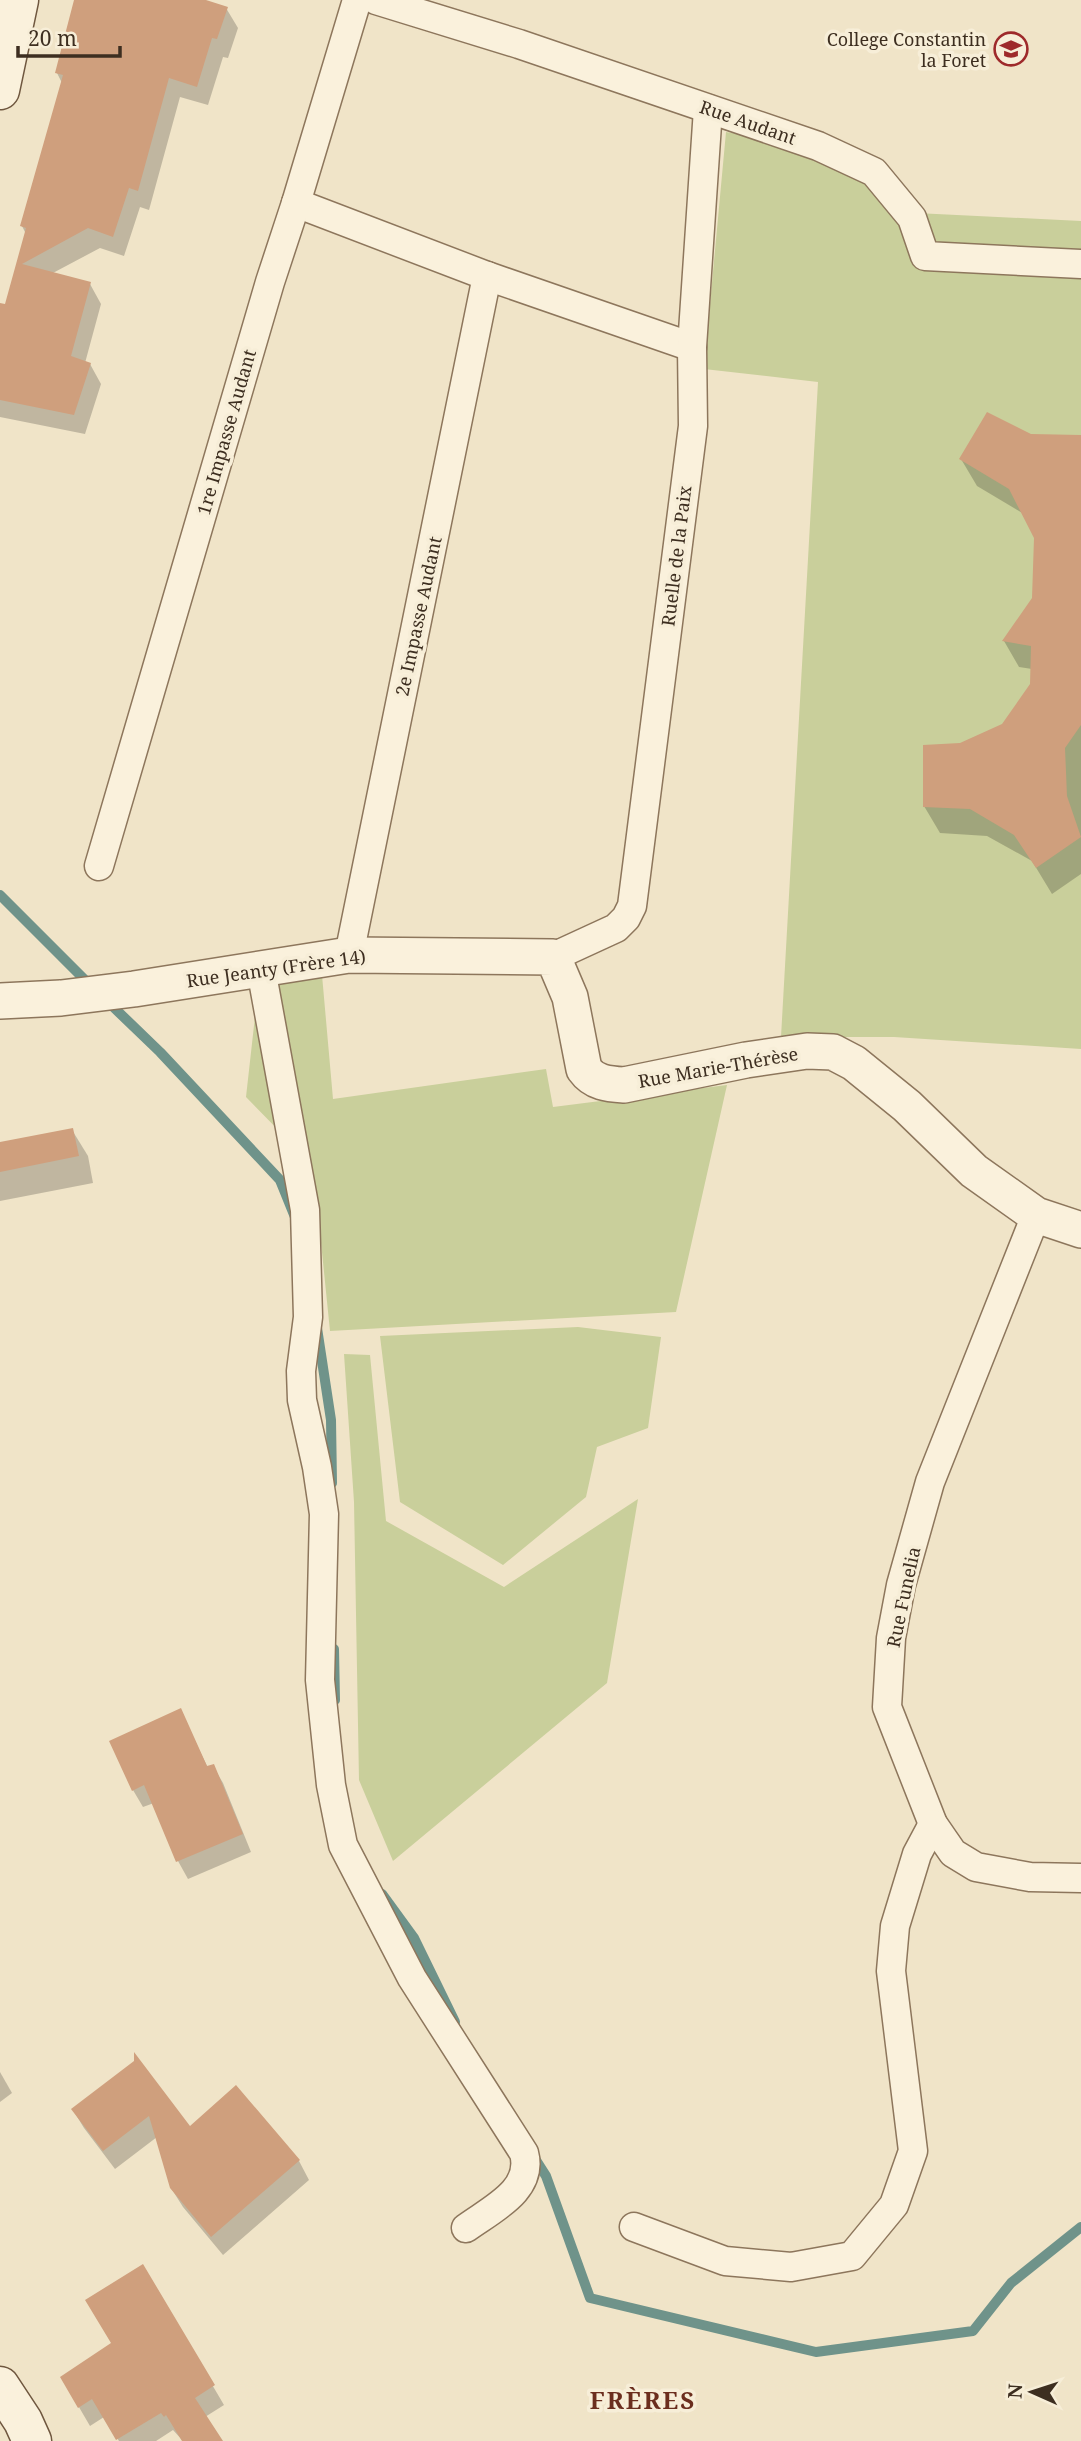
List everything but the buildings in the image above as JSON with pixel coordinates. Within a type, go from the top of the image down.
[{"type":"main road","points":[[0,90],[19,0]]},
{"type":"main road","points":[[0,2386],[23,2421],[32,2441]]},
{"type":"street","name":"1re Impasse Audant","points":[[99,866],[270,282],[357,0]]},
{"type":"street","name":"Rue Audant","points":[[376,0],[519,44],[818,146],[874,172],[912,218],[925,256],[1081,264]]},
{"type":"street","name":"Ruelle de la Paix","points":[[554,957],[616,928],[626,918],[632,906],[693,426],[692,347],[708,109]]},
{"type":"street","points":[[296,203],[487,276],[692,347]]},
{"type":"street","name":"2e Impasse Audant","points":[[349,955],[487,276]]},
{"type":"street","name":"Rue Jeanty (Frère 14)","points":[[0,1001],[61,998],[134,989],[349,955],[554,957]]},
{"type":"street","name":"Rue Marie-Thérèse","points":[[554,957],[570,997],[584,1069],[589,1076],[604,1084],[624,1085],[746,1060],[807,1051],[833,1052],[855,1063],[907,1106],[974,1171],[1036,1215],[1081,1230]]},
{"type":"street","points":[[261,969],[305,1210],[309,1317],[301,1371],[302,1400],[324,1514],[320,1680],[331,1785],[343,1845],[412,1978],[524,2153],[527,2165],[523,2182],[512,2194],[466,2228]]},
{"type":"street","name":"Rue Funelia","points":[[1036,1215],[930,1482],[901,1586],[891,1638],[887,1707],[933,1824],[953,1853],[976,1867],[1030,1877],[1081,1878]]},
{"type":"street","points":[[634,2227],[725,2261],[791,2267],[852,2256],[894,2204],[913,2151],[891,1970],[895,1926],[917,1854],[933,1824]]},
{"type":"green space","points":[[726,132],[831,149],[916,213],[1081,221],[1081,1049],[894,1037],[781,1037],[818,382],[704,369]]},
{"type":"green space","points":[[322,975],[333,1099],[546,1069],[553,1107],[727,1085],[676,1312],[330,1331],[318,1213],[288,1140],[246,1097],[259,981]]},
{"type":"green space","points":[[578,1327],[661,1337],[648,1428],[597,1447],[586,1497],[503,1565],[400,1502],[380,1336]]},
{"type":"green space","points":[[344,1354],[370,1355],[386,1521],[504,1587],[638,1499],[607,1683],[393,1861],[359,1780],[354,1502]]},
{"type":"waterway","points":[[0,895],[93,988]]},
{"type":"waterway","points":[[105,999],[160,1052],[280,1180],[295,1217]]},
{"type":"waterway","points":[[317,1328],[331,1420],[332,1483]]},
{"type":"waterway","points":[[334,1649],[335,1700]]},
{"type":"waterway","points":[[382,1894],[414,1938],[455,2022]]},
{"type":"waterway","points":[[532,2154],[546,2176],[590,2298],[816,2352],[973,2331],[1011,2283],[1081,2227]]},
{"type":"place","name":"College Constantin la Foret","points":[[1011,49]]},
{"type":"district","name":"FRÈRES","points":[[643,2399]]}]
